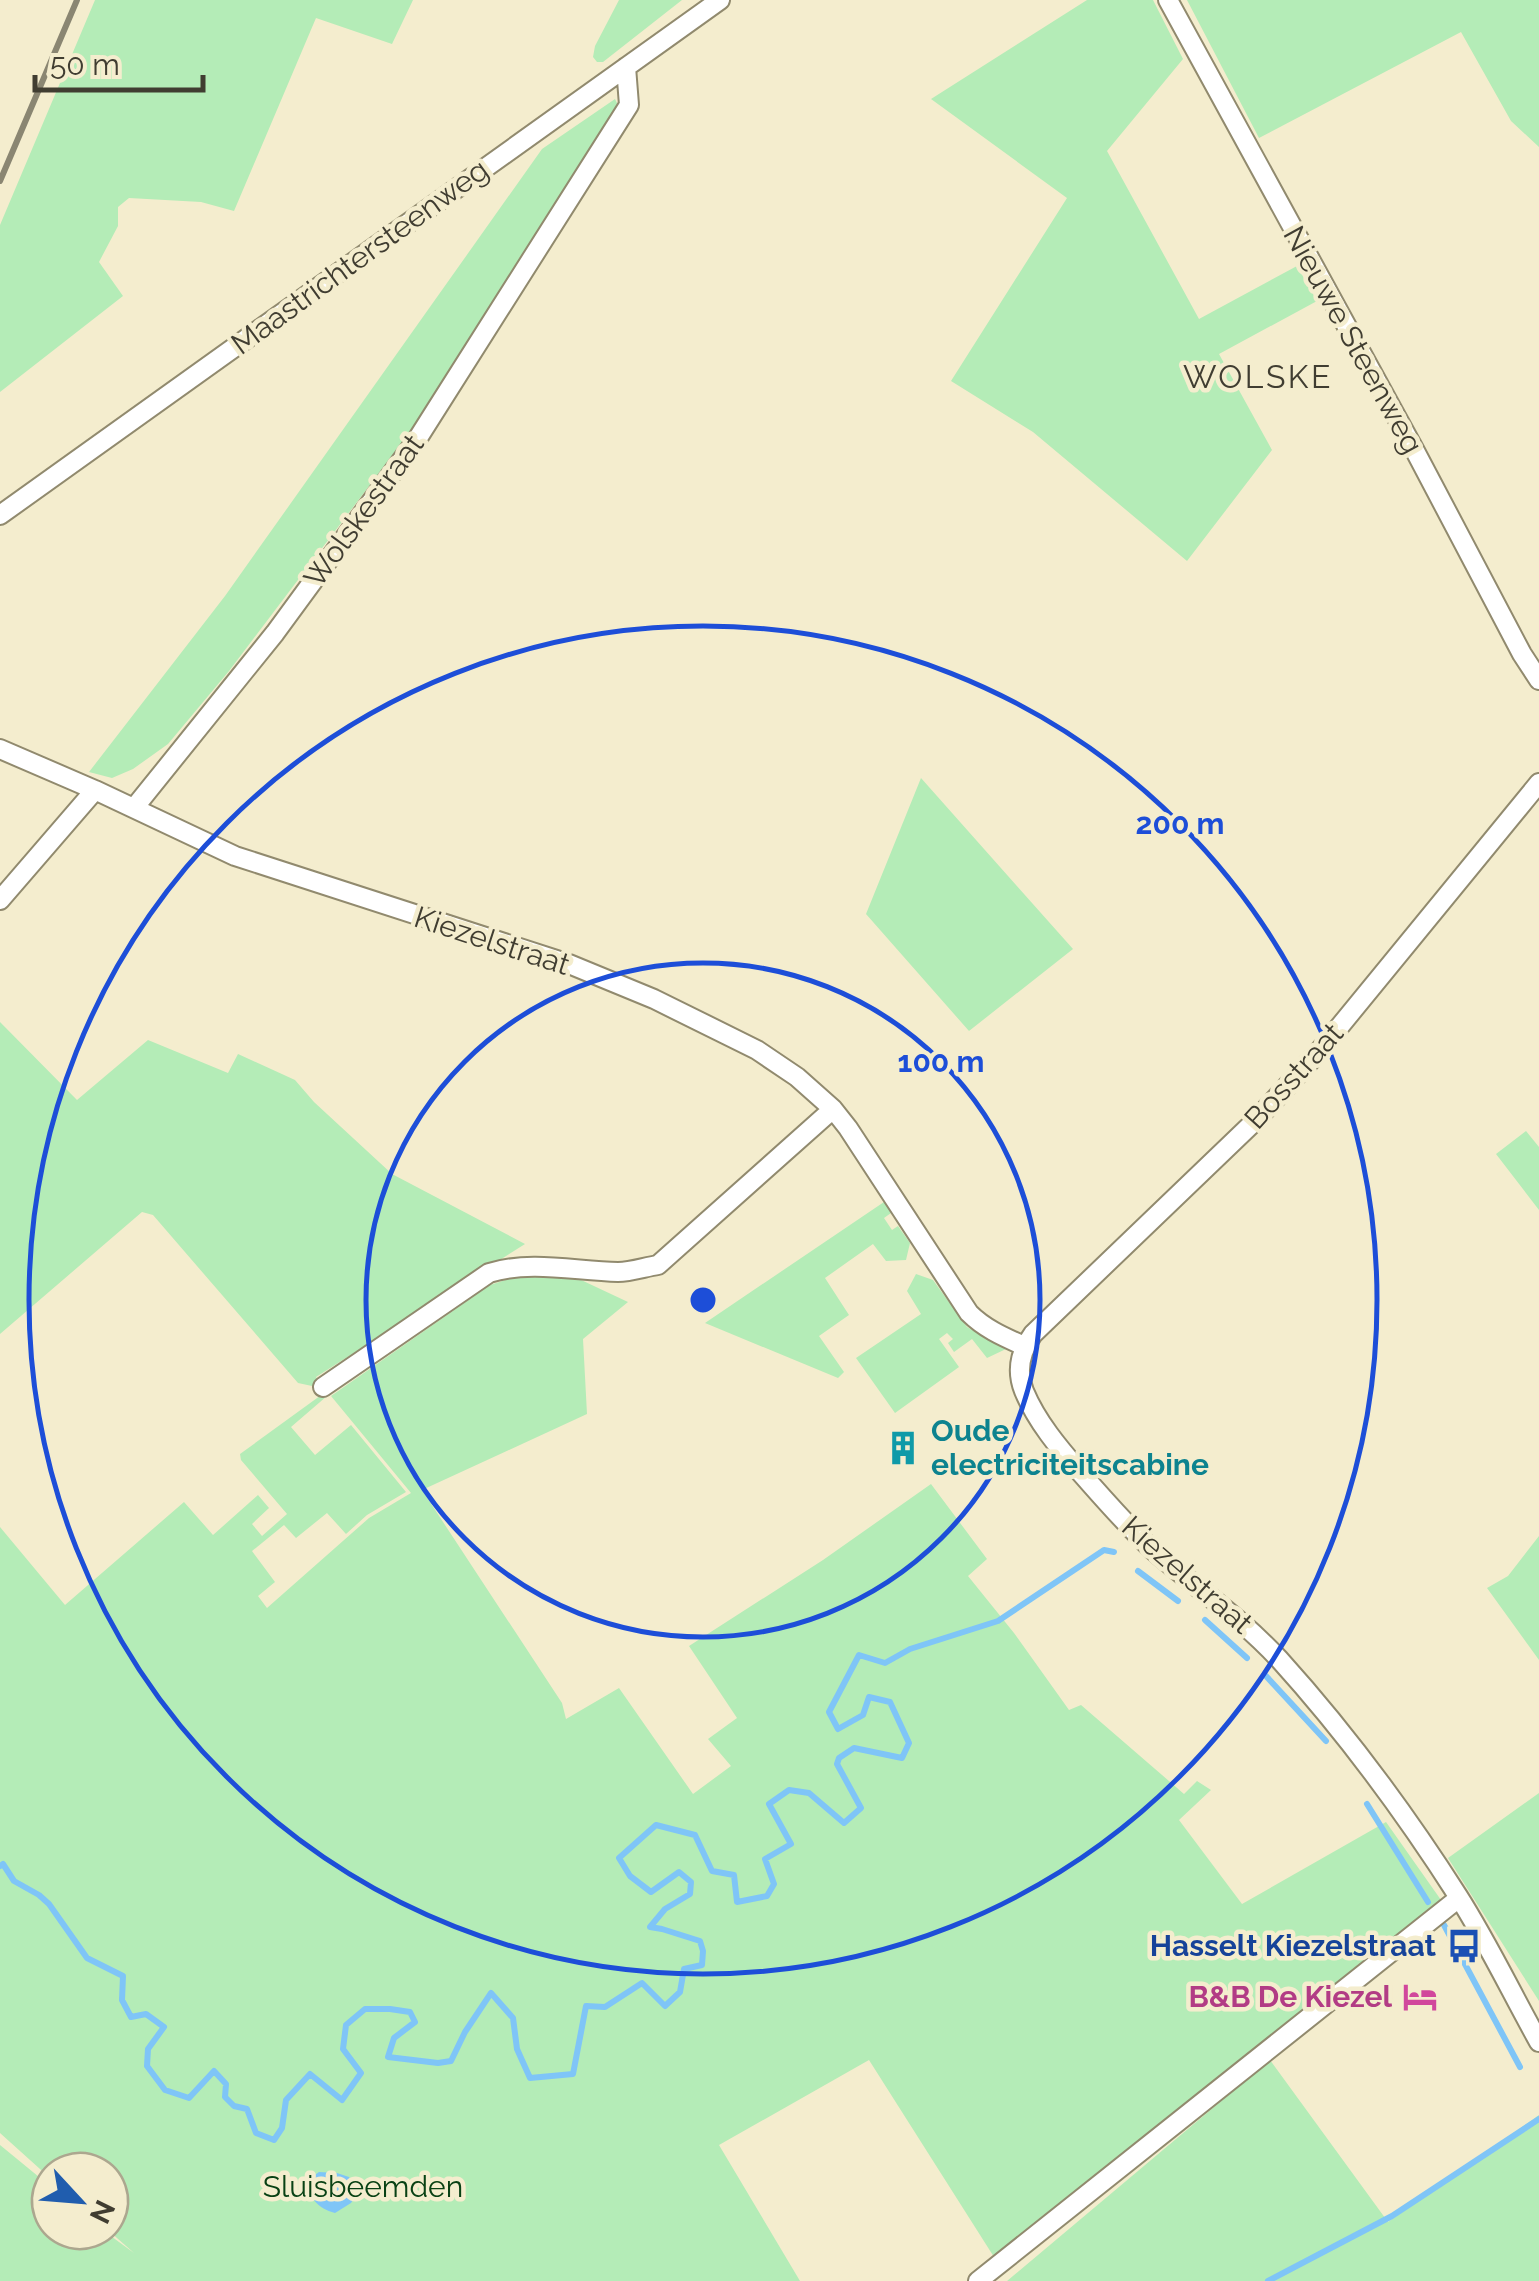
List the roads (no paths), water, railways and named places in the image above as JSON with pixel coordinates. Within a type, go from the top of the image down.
[{"type":"street","name":"Maastrichtersteenweg","points":[[0,515],[720,0]]},
{"type":"street","name":"Nieuwe Steenweg","points":[[1168,0],[1539,680]]},
{"type":"street","name":"Wolskestraat","points":[[134,808],[275,633],[418,438],[629,106],[626,68]]},
{"type":"street","points":[[0,749],[134,808]]},
{"type":"street","name":"Bosstraat","points":[[1024,1346],[1257,1119],[1322,1048],[1539,783]]},
{"type":"street","points":[[0,900],[95,790]]},
{"type":"street","name":"Kiezelstraat","points":[[134,808],[235,856],[569,964],[654,999],[757,1050],[797,1077],[848,1128],[969,1313],[980,1324],[1024,1346],[1022,1388],[1060,1448],[1121,1519],[1240,1620],[1307,1690],[1398,1809],[1459,1898],[1539,2042]]},
{"type":"street","points":[[323,1386],[489,1273],[536,1266],[623,1272],[658,1265],[832,1110]]},
{"type":"street","points":[[978,2281],[1459,1898]]},
{"type":"water","points":[[319,2172],[349,2177],[357,2193],[351,2203],[335,2213],[316,2202],[305,2182]]},
{"type":"waterway","points":[[0,1866],[3,1864],[14,1881],[49,1904],[87,1958],[123,1976],[122,2000],[131,2017],[146,2014],[164,2027],[148,2049],[147,2066],[165,2090],[189,2098],[214,2071],[226,2084],[225,2097],[234,2106],[247,2109],[256,2133],[274,2140],[282,2128],[286,2100],[310,2074],[342,2100],[361,2073],[343,2049],[346,2025],[365,2009],[410,2012],[415,2022],[394,2038],[388,2057],[438,2063],[451,2061],[491,1993],[513,2018],[517,2049],[530,2078],[573,2074],[586,2006],[605,2007],[642,1983],[665,2006],[680,1992],[684,1969],[702,1965],[700,1941],[650,1927],[665,1909],[690,1894],[691,1882],[679,1872],[651,1892],[630,1876],[619,1858],[656,1825],[695,1835],[712,1871],[734,1875],[737,1902],[767,1896],[774,1884],[765,1859],[791,1844],[769,1804],[789,1790],[809,1793],[844,1823],[861,1808],[837,1764],[839,1758],[854,1748],[902,1758],[909,1743],[890,1702],[869,1697],[863,1715],[838,1729],[829,1712],[859,1655],[885,1663],[910,1649],[998,1621],[1104,1550],[1114,1552]]},
{"type":"waterway","points":[[1138,1571],[1178,1601]]},
{"type":"waterway","points":[[1205,1620],[1247,1658]]},
{"type":"waterway","points":[[1266,1676],[1326,1741]]},
{"type":"waterway","points":[[1367,1804],[1428,1902]]},
{"type":"waterway","points":[[1444,1925],[1520,2067]]},
{"type":"waterway","points":[[1268,2281],[1392,2216],[1539,2119]]},
{"type":"railway","points":[[0,181],[77,0]]},
{"type":"place","name":"Oude electriciteitscabine","points":[[903,1448]]},
{"type":"place","name":"Hasselt Kiezelstraat","points":[[1464,1946]]},
{"type":"place","name":"B&B De Kiezel","points":[[1420,1997]]},
{"type":"district","name":"WOLSKE","points":[[1258,377]]},
{"type":"park label","name":"Sluisbeemden","points":[[363,2187]]}]
